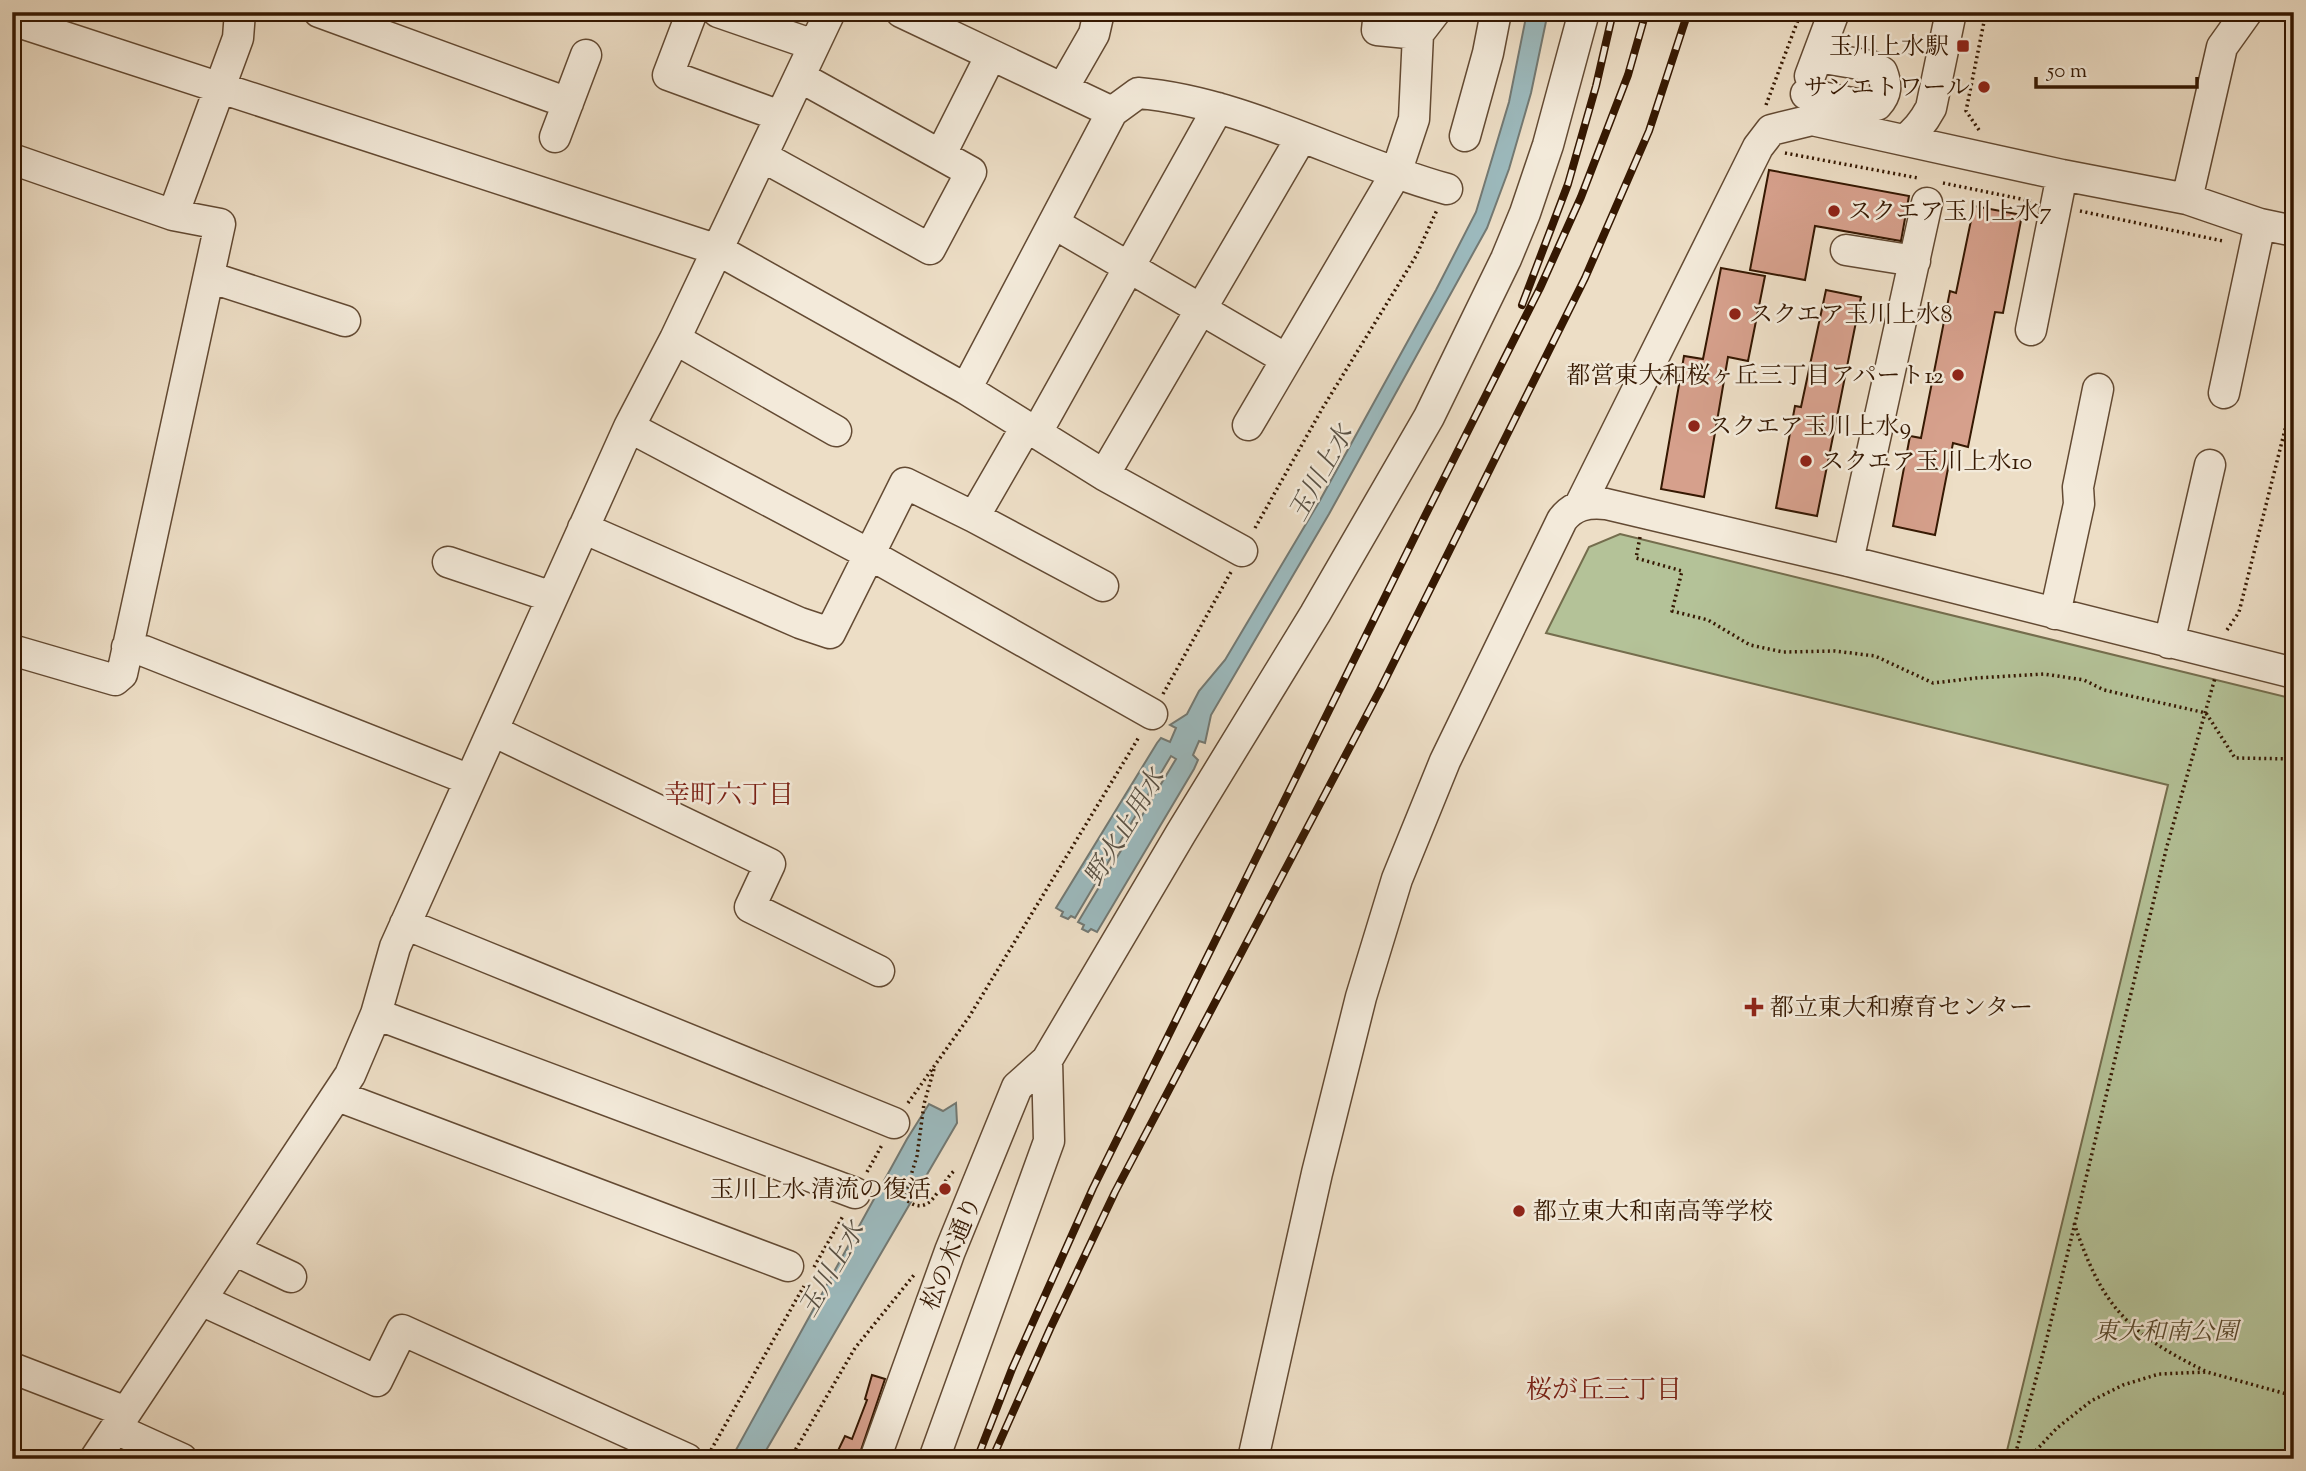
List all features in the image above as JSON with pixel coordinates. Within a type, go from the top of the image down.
[{"type":"street","points":[[173,215],[238,38],[240,12]]},
{"type":"street","points":[[319,12],[568,103]]},
{"type":"street","points":[[692,12],[668,75],[780,116]]},
{"type":"street","points":[[718,12],[814,45]]},
{"type":"street","points":[[95,1459],[257,1212],[351,1075],[376,1014],[395,947],[583,528],[629,427],[675,340],[763,157],[830,12]]},
{"type":"street","points":[[901,12],[1112,112]]},
{"type":"street","points":[[1063,88],[1094,34],[1099,12]]},
{"type":"street","points":[[1248,425],[1396,173],[1414,119],[1427,23],[1377,30],[1379,12]]},
{"type":"street","points":[[1465,136],[1488,53],[1496,12]]},
{"type":"street","points":[[934,1459],[1049,1142],[1048,1060],[1181,833],[1315,614],[1429,417],[1506,259],[1525,213],[1551,135],[1584,12]]},
{"type":"street","points":[[1809,107],[1807,84],[1834,12]]},
{"type":"street","points":[[1903,140],[1913,134],[1931,108],[1951,12]]},
{"type":"street","points":[[2187,199],[2222,47],[2247,12]]},
{"type":"street","points":[[12,20],[718,250],[967,389],[1104,475],[1242,551]]},
{"type":"street","points":[[941,154],[991,54]]},
{"type":"street","points":[[555,137],[586,55]]},
{"type":"street","points":[[1580,505],[1758,147],[1771,130],[1809,107],[1877,105],[1884,98],[1886,83],[1882,72],[1871,66],[1818,57]]},
{"type":"street","points":[[763,157],[930,249],[971,172],[800,77]]},
{"type":"street","points":[[967,389],[1112,112],[1138,93],[1166,95],[1218,108],[1447,189]]},
{"type":"street","points":[[1809,107],[1903,140],[2187,199],[2260,224],[2294,231]]},
{"type":"street","points":[[974,517],[1032,430],[1129,267],[1218,108]]},
{"type":"street","points":[[1931,108],[1933,127],[1940,141],[1949,149]]},
{"type":"street","points":[[1104,475],[1301,138]]},
{"type":"street","points":[[12,159],[173,215],[220,224],[122,674],[115,681],[12,650]]},
{"type":"street","points":[[2031,330],[2062,174]]},
{"type":"street","points":[[1848,561],[1927,203]]},
{"type":"street","points":[[1055,224],[1286,359]]},
{"type":"street","points":[[2224,393],[2260,224]]},
{"type":"street","points":[[1846,250],[1914,261]]},
{"type":"street","points":[[209,277],[345,321]]},
{"type":"street","points":[[675,340],[836,431]]},
{"type":"street","points":[[2055,614],[2079,504],[2078,487],[2098,390]]},
{"type":"street","points":[[629,427],[869,554],[1152,714]]},
{"type":"street","points":[[2169,643],[2210,465]]},
{"type":"street","points":[[583,528],[800,623],[831,633],[905,483],[1103,586]]},
{"type":"street","points":[[1253,1459],[1321,1159],[1362,997],[1397,879],[1445,761],[1567,513],[1580,505],[1593,502],[1606,504],[1848,561],[2294,673]]},
{"type":"street","points":[[448,562],[552,597]]},
{"type":"street","points":[[127,647],[470,780]]},
{"type":"street","points":[[493,731],[770,864],[750,907],[879,971]]},
{"type":"street","points":[[405,924],[894,1123]]},
{"type":"street","points":[[376,1014],[855,1193]]},
{"type":"street","name":"松の木通り","points":[[875,1459],[944,1266],[1017,1087],[1048,1060]]},
{"type":"street","points":[[338,1096],[802,1274]]},
{"type":"street","points":[[234,1250],[291,1277]]},
{"type":"street","points":[[201,1300],[377,1381],[402,1330],[687,1459]]},
{"type":"street","points":[[12,1368],[121,1421],[182,1459]]},
{"type":"path","points":[[1766,106],[1801,12]]},
{"type":"path","points":[[1979,131],[1966,111],[1986,12]]},
{"type":"path","points":[[706,1459],[802,1274],[855,1193],[894,1123],[969,1017],[1152,714],[1322,409],[1416,256],[1447,189]]},
{"type":"path","points":[[2239,612],[2294,394]]},
{"type":"path","points":[[1645,514],[1636,558],[1682,571],[1672,611],[1708,620],[1750,645],[1783,652],[1835,651],[1875,656],[1933,683],[2044,674],[2084,680],[2104,690],[2206,713],[2235,758],[2294,759]]},
{"type":"path","points":[[2014,1459],[2045,1346],[2167,846],[2220,655]]},
{"type":"path","points":[[924,1104],[935,1066]]},
{"type":"path","points":[[917,1156],[904,1198],[910,1203],[924,1206],[930,1204],[939,1189],[958,1169]]},
{"type":"path","points":[[2074,1222],[2087,1259],[2109,1301],[2134,1328],[2165,1351],[2207,1372],[2294,1395]]},
{"type":"path","points":[[790,1459],[855,1349],[912,1276],[944,1266]]},
{"type":"path","points":[[2028,1459],[2057,1427],[2091,1401],[2123,1385],[2159,1374],[2207,1372]]},
{"type":"green space","name":"東大和南公園","points":[[1620,534],[2294,699],[2294,1459],[2005,1459],[2168,785],[1546,633],[1589,547]]},
{"type":"water","name":"野火止用水","points":[[1527,12],[1548,12],[1531,93],[1509,169],[1487,228],[1329,514],[1211,715],[1205,743],[1199,741],[1193,755],[1198,760],[1194,769],[1097,932],[1091,929],[1088,932],[1082,929],[1084,925],[1078,922],[1176,759],[1171,756],[1075,918],[1061,916],[1063,912],[1056,908],[1157,743],[1161,738],[1170,742],[1176,728],[1170,725],[1187,714],[1199,691],[1225,660],[1319,502],[1476,212],[1509,102]]},
{"type":"water","points":[[956,1103],[957,1123],[761,1459],[731,1459],[907,1139],[929,1104],[943,1111]]},
{"type":"building","name":"スクエア玉川上水7","points":[[1769,170],[1909,196],[1901,241],[1815,226],[1805,280],[1750,270]]},
{"type":"building","name":"都営東大和桜ヶ丘三丁目アパート12","points":[[1974,206],[2022,215],[2003,313],[1995,312],[1968,447],[1953,443],[1935,535],[1893,526],[1910,436],[1921,438],[1950,291],[1956,293]]},
{"type":"building","points":[[1721,268],[1765,276],[1748,361],[1728,357],[1704,497],[1661,489],[1684,356],[1703,359]]},
{"type":"building","points":[[1826,290],[1861,297],[1817,516],[1776,508],[1795,406],[1801,407]]},
{"type":"building","points":[[872,1375],[885,1379],[858,1459],[834,1459],[845,1436],[852,1439],[867,1400],[865,1399]]},
{"type":"railway","points":[[1522,305],[1568,184],[1596,86],[1613,12]]},
{"type":"railway","points":[[977,1459],[1012,1369],[1093,1188],[1540,288],[1581,197],[1628,75],[1646,12]]},
{"type":"railway","points":[[992,1459],[1115,1192],[1380,690],[1585,278],[1649,131],[1688,12]]},
{"type":"place","name":"玉川上水駅","points":[[1963,46]]},
{"type":"place","name":"サンエトワール","points":[[1984,87]]},
{"type":"place","name":"スクエア玉川上水7","points":[[1834,211]]},
{"type":"place","name":"スクエア玉川上水8","points":[[1735,314]]},
{"type":"place","name":"都営東大和桜ヶ丘三丁目アパート12","points":[[1958,375]]},
{"type":"place","name":"スクエア玉川上水9","points":[[1694,426]]},
{"type":"place","name":"スクエア玉川上水10","points":[[1806,461]]},
{"type":"place","name":"都立東大和療育センター","points":[[1754,1007]]},
{"type":"place","name":"玉川上水 清流の復活","points":[[945,1189]]},
{"type":"place","name":"都立東大和南高等学校","points":[[1519,1211]]},
{"type":"district","name":"幸町六丁目","points":[[729,794]]},
{"type":"district","name":"桜が丘三丁目","points":[[1604,1389]]},
{"type":"water label","name":"玉川上水","points":[[1320,473]]},
{"type":"water label","name":"玉川上水","points":[[831,1269]]}]
